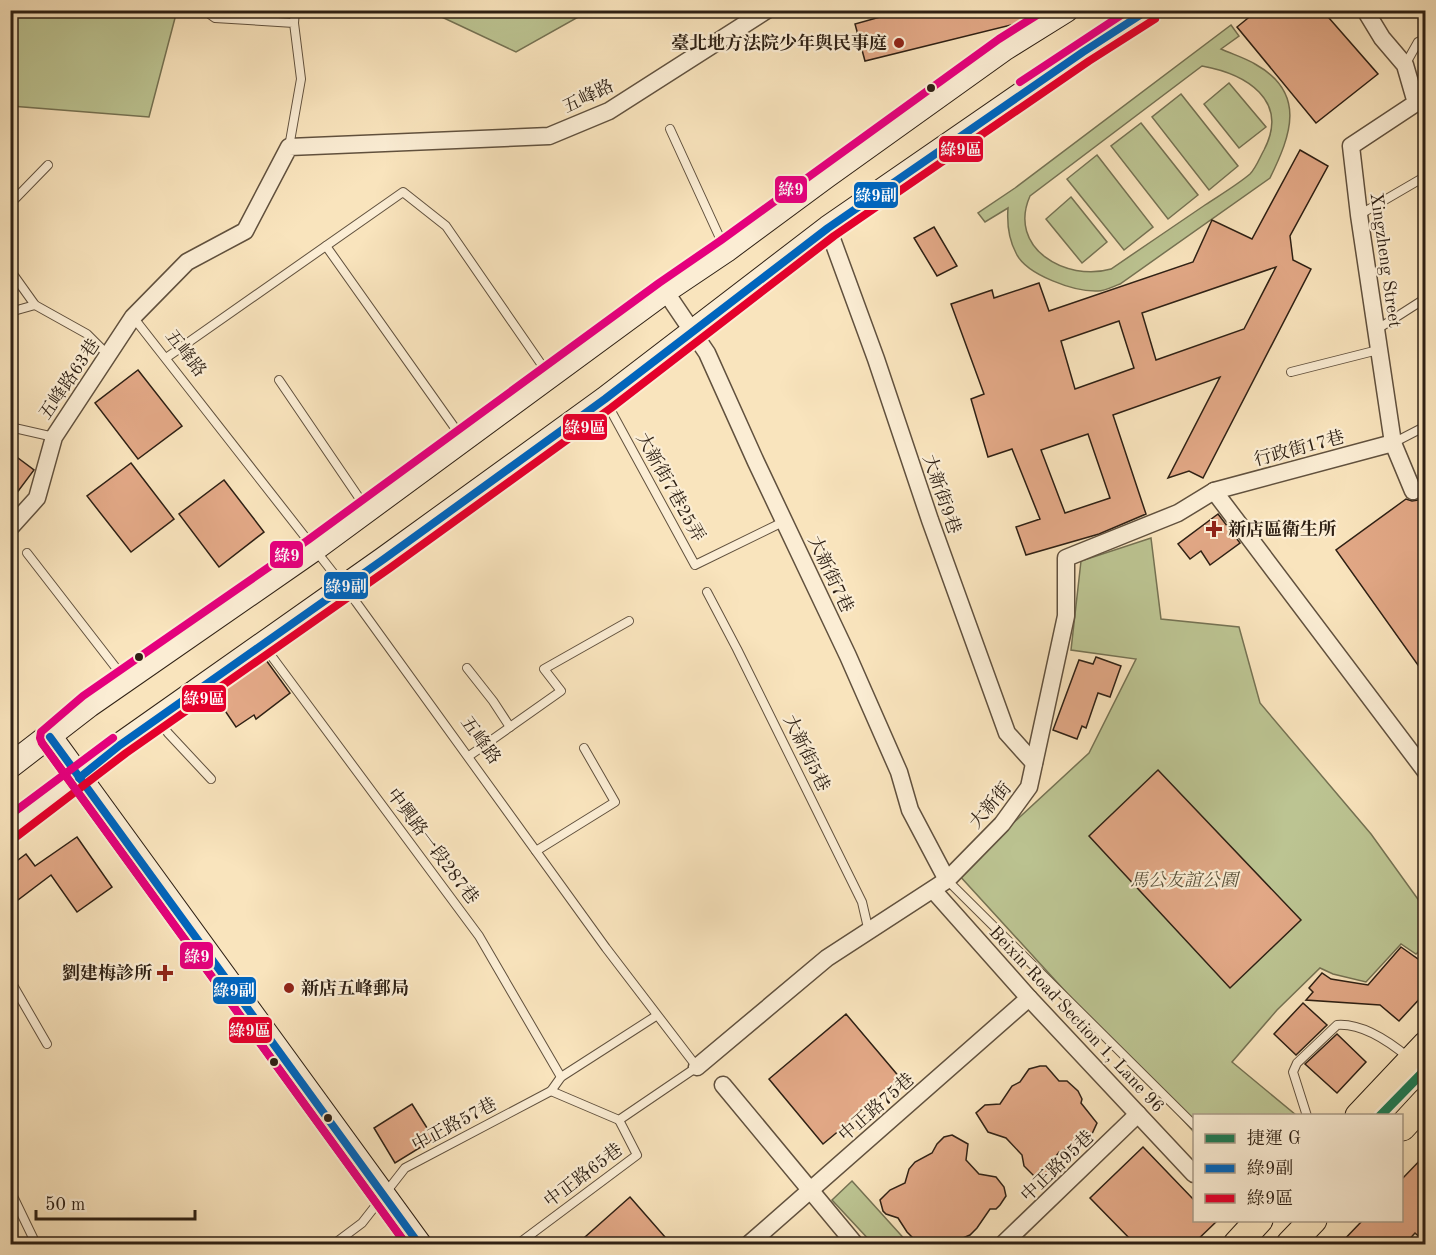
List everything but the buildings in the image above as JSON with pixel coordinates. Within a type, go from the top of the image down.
[{"type":"main road","points":[[1361,1114],[1419,1053]]},
{"type":"main road","points":[[1403,1125],[1425,1101]]},
{"type":"main road","points":[[1290,1245],[1312,1222]]},
{"type":"street","name":"五峰路","points":[[289,147],[549,136],[609,111],[767,10]]},
{"type":"street","points":[[10,766],[89,705],[314,549],[464,441],[665,291],[726,250],[1005,48],[1066,10]]},
{"type":"street","points":[[10,829],[158,718],[605,399],[828,228],[1083,52],[1149,10]]},
{"type":"street","name":"Xingzheng Street","points":[[1365,10],[1382,38],[1405,65],[1416,103],[1351,146],[1378,350],[1394,443],[1413,491]]},
{"type":"street","points":[[133,317],[187,262],[245,231],[289,147]]},
{"type":"street","name":"大新街9巷","points":[[828,228],[1007,734],[1034,763]]},
{"type":"street","name":"大新街7巷","points":[[665,291],[707,352],[885,740],[899,772],[910,810],[947,880]]},
{"type":"street","name":"五峰路63巷","points":[[10,528],[37,498],[54,437],[133,317]]},
{"type":"street","name":"行政街17巷","points":[[1214,491],[1394,443]]},
{"type":"street","points":[[1214,491],[1425,771]]},
{"type":"street","name":"大新街","points":[[697,1067],[826,958],[947,880],[1002,824],[1029,787],[1066,616],[1066,558],[1178,513],[1214,491]]},
{"type":"street","points":[[50,737],[419,1245]]},
{"type":"street","name":"Beixin Road Section 1, Lane 96","points":[[933,890],[1029,998],[1193,1173]]},
{"type":"street","name":"中正路75巷","points":[[749,1245],[1029,998]]},
{"type":"street","points":[[723,1085],[855,1245]]},
{"type":"street","name":"中正路95巷","points":[[1003,1245],[1138,1114]]},
{"type":"lane","points":[[204,10],[215,18],[294,23]]},
{"type":"lane","points":[[289,147],[301,79],[294,23],[295,10]]},
{"type":"lane","points":[[1405,65],[1418,42],[1425,38]]},
{"type":"lane","points":[[670,129],[726,250]]},
{"type":"lane","points":[[10,204],[48,165]]},
{"type":"lane","points":[[1359,215],[1425,176]]},
{"type":"lane","points":[[166,358],[404,192],[446,226],[550,376]]},
{"type":"lane","points":[[326,246],[464,441]]},
{"type":"lane","points":[[10,270],[35,305],[87,334],[108,355]]},
{"type":"lane","points":[[1376,330],[1425,298]]},
{"type":"lane","points":[[10,312],[35,305]]},
{"type":"lane","name":"五峰路","points":[[133,317],[344,586],[657,1016],[697,1067]]},
{"type":"lane","points":[[1291,372],[1378,350]]},
{"type":"lane","points":[[279,380],[368,510]]},
{"type":"lane","name":"大新街7巷25弄","points":[[605,399],[695,566],[785,521]]},
{"type":"lane","points":[[1394,443],[1425,426]]},
{"type":"lane","points":[[10,427],[54,437]]},
{"type":"lane","points":[[27,553],[125,680]]},
{"type":"lane","name":"大新街5巷","points":[[707,592],[862,902],[869,932]]},
{"type":"lane","points":[[469,756],[561,691],[544,669],[629,621]]},
{"type":"lane","name":"中興路一段287巷","points":[[263,645],[479,936],[561,1077]]},
{"type":"lane","points":[[467,668],[494,701],[510,727]]},
{"type":"lane","points":[[158,718],[168,733],[211,779]]},
{"type":"lane","points":[[536,851],[615,802],[584,748]]},
{"type":"lane","points":[[947,880],[1193,1124]]},
{"type":"lane","points":[[10,980],[47,1044]]},
{"type":"lane","points":[[657,1016],[561,1077],[551,1091],[618,1120],[697,1067]]},
{"type":"lane","points":[[1306,1114],[1293,1072],[1297,1063],[1337,1025],[1346,1024],[1419,1053]]},
{"type":"lane","name":"中正路57巷","points":[[334,1245],[362,1223],[405,1168],[551,1091]]},
{"type":"lane","name":"中正路65巷","points":[[518,1245],[637,1155],[618,1120]]},
{"type":"lane","points":[[10,1190],[36,1245]]},
{"type":"green space","points":[[11,11],[165,11],[175,18],[149,117],[11,106]]},
{"type":"green space","points":[[429,11],[589,11],[516,52]]},
{"type":"green space","points":[[1231,25],[1239,36],[1221,49],[1251,62],[1271,75],[1282,88],[1288,101],[1290,116],[1288,131],[1270,178],[1120,284],[1106,289],[1088,291],[1052,281],[1021,261],[1009,231],[1008,208],[985,222],[978,213],[1015,188]],"holes":[[[1202,66],[1248,83],[1259,92],[1267,104],[1271,117],[1271,132],[1250,174],[1111,269],[1094,272],[1076,270],[1045,257],[1034,245],[1027,231],[1025,215],[1030,196]]]},
{"type":"green space","points":[[1229,83],[1266,127],[1239,148],[1204,104]]},
{"type":"green space","points":[[1181,94],[1238,166],[1209,190],[1152,117]]},
{"type":"green space","points":[[1141,123],[1198,195],[1168,219],[1111,146]]},
{"type":"green space","points":[[1097,155],[1153,227],[1124,250],[1067,179]]},
{"type":"green space","points":[[1071,197],[1107,242],[1082,263],[1046,219]]},
{"type":"green space","name":"馬公友誼公園","points":[[1151,538],[1161,619],[1239,627],[1260,703],[1371,834],[1425,909],[1425,946],[1416,954],[1401,944],[1366,982],[1333,974],[1320,968],[1277,1010],[1232,1062],[1295,1114],[1193,1114],[1193,1131],[958,874],[1089,753],[1136,659],[1071,650],[1081,561]]},
{"type":"green space","points":[[852,1181],[909,1244],[873,1244],[832,1200]]},
{"type":"metro line","name":"G","points":[[1382,1114],[1426,1069]]},
{"type":"transit line","name":"綠9","points":[[406,1244],[42,743],[41,732],[83,696],[308,540],[659,283],[999,39],[1045,10]]},
{"type":"transit line","name":"綠9","points":[[1020,82],[1129,10]]},
{"type":"transit line","name":"綠9副","points":[[79,778],[120,745],[384,559],[605,399],[828,228],[1083,52],[1148,10]]},
{"type":"transit line","name":"綠9區","points":[[16,837],[126,753],[390,568],[611,408],[834,236],[1089,61],[1155,19]]},
{"type":"transit line","name":"綠9副","points":[[50,737],[419,1244]]},
{"type":"transit line","name":"綠9","points":[[10,815],[113,738]]},
{"type":"transit line","name":"綠9區","points":[[42,743],[406,1244]]},
{"type":"place","name":"臺北地方法院少年與民事庭","points":[[899,43]]},
{"type":"place","name":"新店區衛生所","points":[[1214,529]]},
{"type":"place","name":"劉建梅診所","points":[[165,973]]},
{"type":"place","name":"新店五峰郵局","points":[[289,988]]}]
